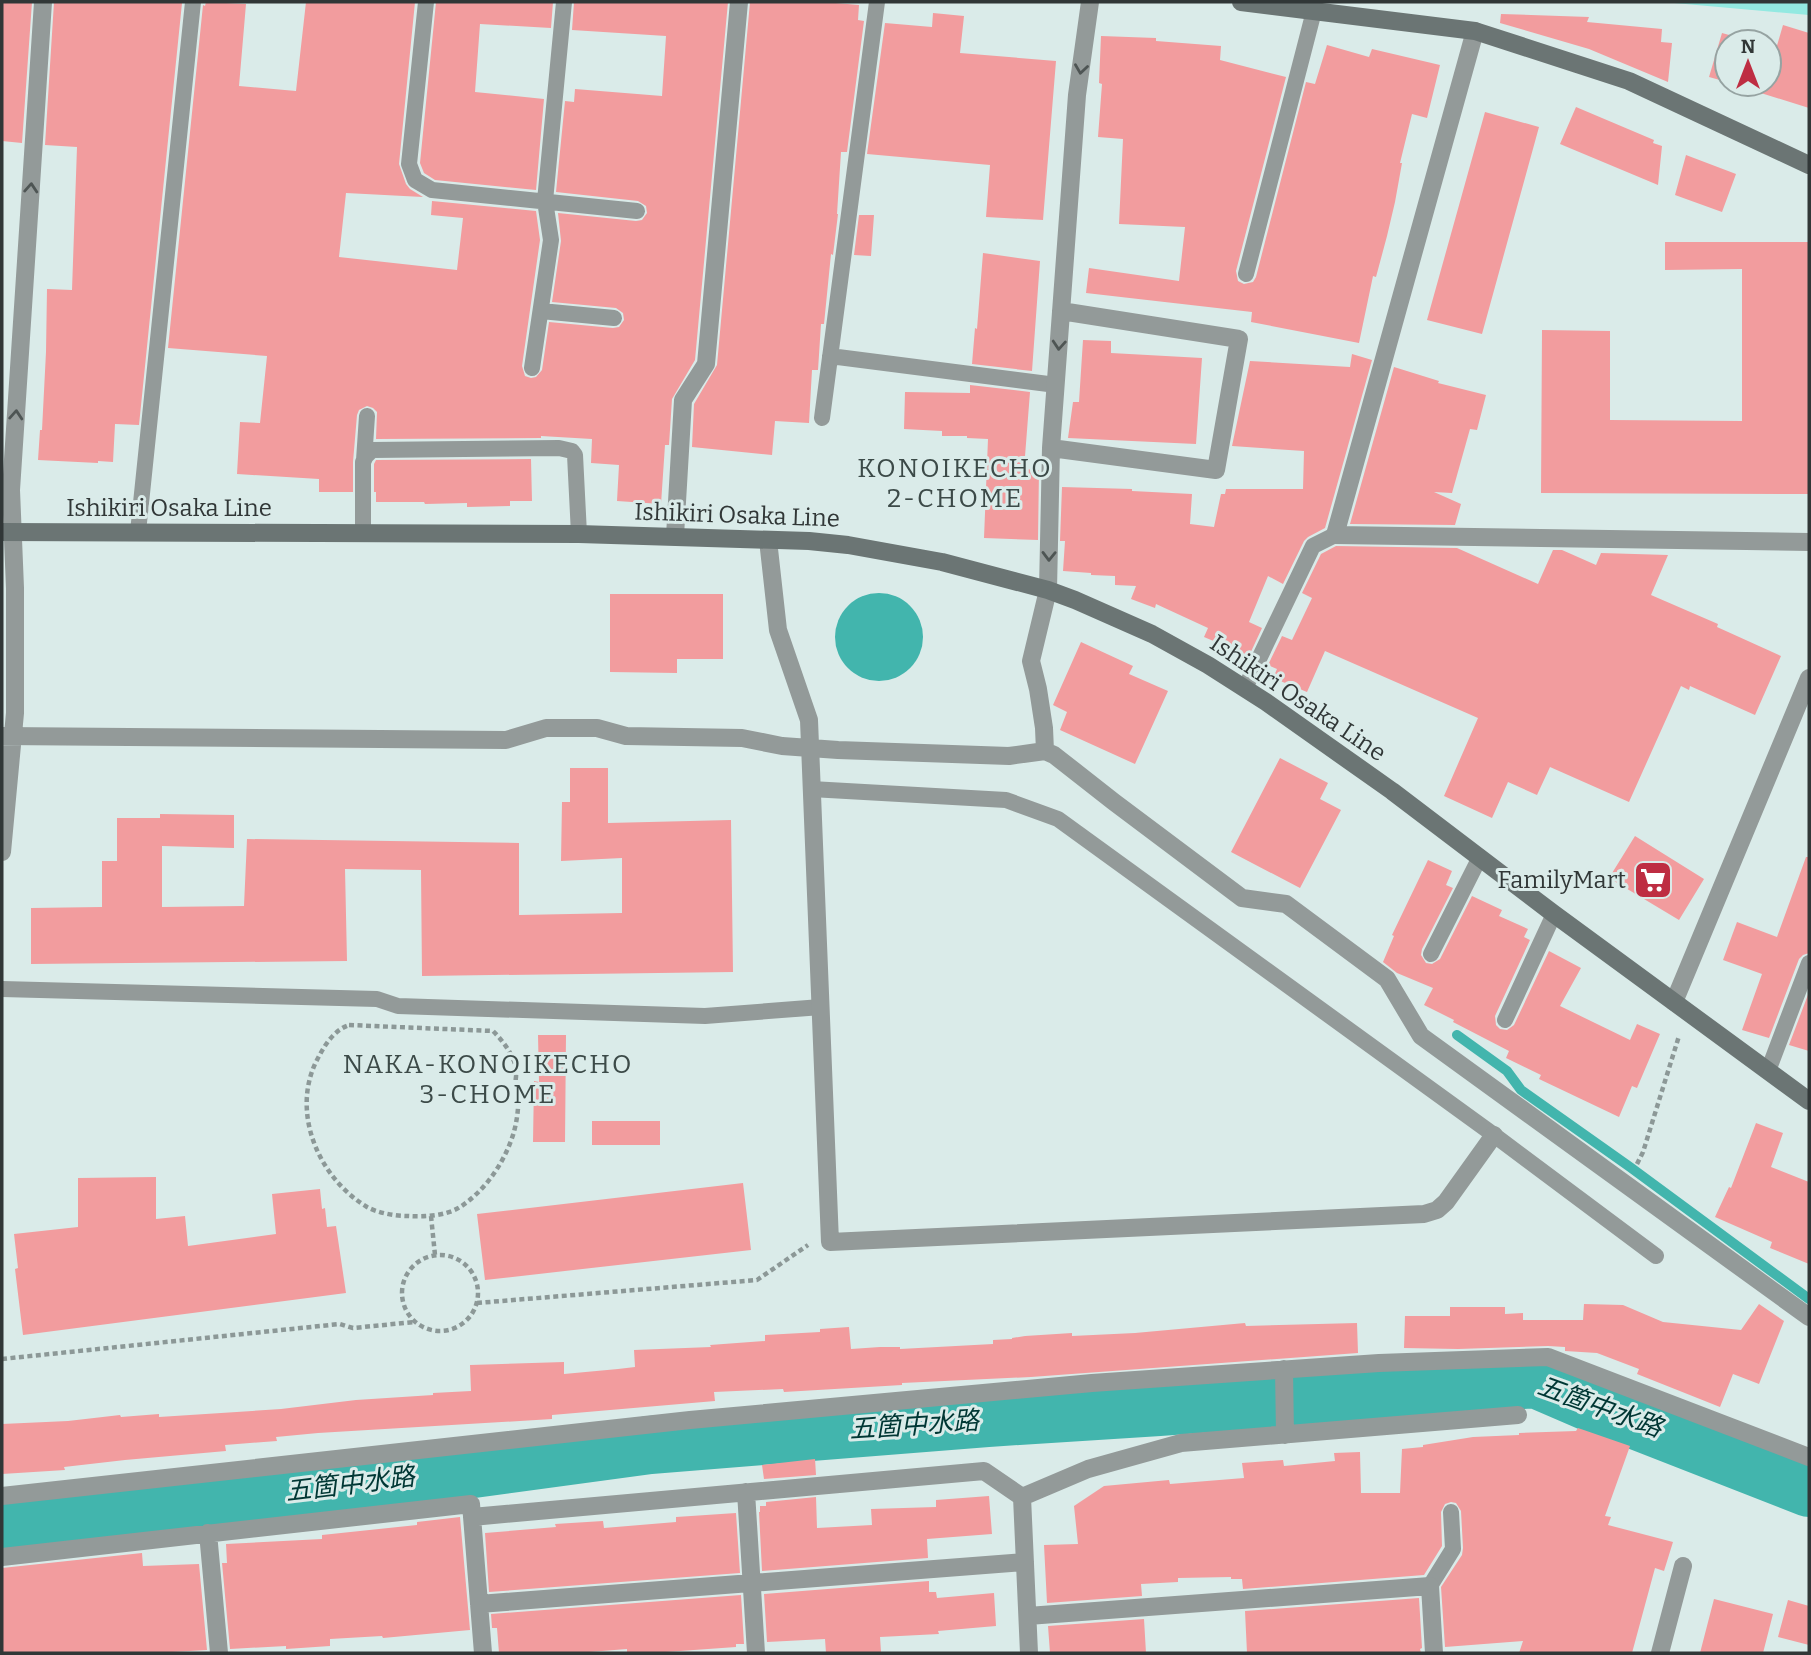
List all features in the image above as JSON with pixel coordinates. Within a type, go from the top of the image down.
[{"type":"main road","points":[[1241,2],[1475,30],[1629,81],[1809,165]]},
{"type":"main road","name":"Ishikiri Osaka Line","points":[[7,532],[579,534],[768,540],[848,545],[896,552],[965,567],[1048,590],[1152,634],[1208,664],[1245,688],[1330,746],[1554,915],[1809,1101]]},
{"type":"street","points":[[2,852],[7,736],[15,713],[7,532],[43,2]]},
{"type":"street","points":[[675,536],[683,400],[706,364],[739,2]]},
{"type":"street","points":[[1045,751],[1038,689],[1031,661],[1048,590],[1051,449],[1077,96],[1090,2]]},
{"type":"street","points":[[1475,30],[1335,535],[1809,542]]},
{"type":"street","points":[[1051,449],[1216,470],[1239,339],[1061,311]]},
{"type":"street","points":[[768,540],[778,630],[808,719],[811,748],[830,1242],[1424,1214],[1437,1210],[1446,1202],[1494,1135]]},
{"type":"street","points":[[1681,1007],[1809,678]]},
{"type":"street","points":[[7,736],[506,740],[546,728],[597,729],[626,736],[742,738],[782,746],[811,748],[1009,757],[1045,751],[1054,755],[1242,898],[1286,904],[1387,979],[1421,1036],[1809,1317]]},
{"type":"street","points":[[2,1496],[690,1420],[1092,1383],[1378,1363],[1548,1357],[1809,1457]]},
{"type":"street","points":[[1284,1369],[1285,1435]]},
{"type":"street","points":[[1022,1497],[1088,1469],[1181,1443],[1518,1415]]},
{"type":"street","points":[[472,1517],[984,1471],[1022,1497]]},
{"type":"street","points":[[746,1492],[756,1653]]},
{"type":"street","points":[[1022,1497],[1029,1653]]},
{"type":"street","points":[[2,1557],[471,1504],[483,1653]]},
{"type":"street","points":[[208,1533],[219,1653]]},
{"type":"street","points":[[479,1604],[1025,1562]]},
{"type":"street","points":[[1660,1653],[1683,1566]]},
{"type":"street","points":[[1028,1616],[1430,1586],[1434,1653]]},
{"type":"lane","points":[[138,532],[193,2]]},
{"type":"lane","points":[[426,2],[409,164],[415,180],[432,190],[637,211]]},
{"type":"lane","points":[[532,368],[551,240],[545,201],[564,2]]},
{"type":"lane","points":[[822,418],[877,2]]},
{"type":"lane","points":[[1246,274],[1314,11]]},
{"type":"lane","points":[[541,311],[614,318]]},
{"type":"lane","points":[[830,356],[1056,384]]},
{"type":"lane","points":[[363,533],[363,462],[367,416]]},
{"type":"lane","points":[[363,462],[366,456],[376,449],[572,451],[576,460],[579,534]]},
{"type":"lane","points":[[1245,688],[1313,546],[1335,535]]},
{"type":"lane","points":[[811,789],[1006,800],[1058,819],[1494,1135],[1656,1256]]},
{"type":"lane","points":[[1431,954],[1480,858]]},
{"type":"lane","points":[[1505,1020],[1554,915]]},
{"type":"lane","points":[[1768,1071],[1809,963]]},
{"type":"lane","points":[[2,989],[377,999],[398,1006],[705,1016],[821,1007]]},
{"type":"lane","points":[[1430,1586],[1453,1549],[1451,1511]]},
{"type":"path","points":[[1643,1152],[1681,1007]]},
{"type":"path","points":[[349,1025],[493,1031],[508,1050],[517,1069],[516,1126],[508,1150],[492,1177],[469,1200],[458,1208],[431,1216],[394,1215],[369,1208],[337,1182],[315,1145],[306,1115],[307,1091],[320,1053],[333,1034],[342,1028],[349,1025]]},
{"type":"path","points":[[431,1216],[435,1255]]},
{"type":"path","points":[[477,1303],[757,1280],[813,1243],[830,1242]]},
{"type":"path","points":[[435,1255],[445,1255],[462,1262],[477,1284],[477,1303],[473,1313],[466,1322],[446,1331],[424,1328],[414,1322],[407,1314],[401,1293],[403,1282],[415,1264],[435,1255]]},
{"type":"path","points":[[2,1359],[340,1324],[353,1328],[414,1322]]},
{"type":"shaded area","points":[[1663,2],[1809,2],[1809,15]]},
{"type":"shaded area","points":[[879,593],[896,597],[910,606],[919,620],[923,637],[919,654],[910,668],[896,677],[879,681],[862,677],[848,668],[839,654],[835,637],[839,620],[848,606],[862,597]]},
{"type":"building","points":[[2,2],[32,2],[22,143],[2,141]]},
{"type":"building","points":[[54,2],[182,3],[139,425],[115,424],[113,462],[38,460],[42,430],[47,289],[72,290],[77,147],[45,145]]},
{"type":"building","points":[[206,2],[246,4],[239,86],[296,91],[306,2],[415,2],[399,164],[406,184],[423,197],[346,193],[339,257],[457,270],[463,218],[431,215],[432,201],[536,211],[540,240],[522,366],[525,376],[531,378],[536,377],[542,370],[549,322],[613,328],[619,327],[624,320],[623,313],[616,308],[552,302],[561,241],[558,213],[636,221],[642,220],[647,213],[646,206],[638,201],[556,192],[565,101],[574,102],[575,89],[662,96],[666,36],[572,30],[574,2],[728,2],[695,360],[672,399],[669,445],[665,445],[661,504],[617,501],[619,465],[591,463],[592,439],[541,436],[376,439],[377,412],[367,406],[359,410],[357,415],[353,492],[319,492],[319,479],[237,474],[240,422],[260,423],[267,356],[168,348],[203,5],[205,6]]},
{"type":"building","points":[[436,2],[553,2],[551,28],[480,24],[475,92],[544,99],[536,190],[435,180],[424,173],[420,163]]},
{"type":"building","points":[[750,2],[859,5],[858,20],[864,21],[847,152],[841,152],[838,214],[824,324],[821,324],[818,370],[812,370],[809,423],[775,421],[772,455],[692,447],[694,404],[717,365]]},
{"type":"building","points":[[933,13],[964,16],[960,53],[1056,61],[1043,220],[986,217],[990,165],[867,154],[885,23],[932,27]]},
{"type":"building","points":[[1501,14],[1589,17],[1587,22],[1662,29],[1661,42],[1672,43],[1668,82],[1589,49],[1500,23]]},
{"type":"building","points":[[1783,25],[1809,33],[1809,108],[1777,98],[1783,98]]},
{"type":"building","points":[[1101,36],[1156,38],[1156,41],[1221,46],[1220,60],[1286,77],[1236,271],[1238,281],[1244,284],[1253,282],[1256,277],[1306,82],[1315,84],[1327,45],[1369,57],[1372,49],[1440,65],[1427,118],[1412,114],[1400,163],[1395,202],[1376,277],[1373,276],[1359,343],[1251,322],[1252,312],[1086,293],[1089,268],[1179,281],[1185,227],[1119,224],[1123,139],[1098,137],[1102,84],[1099,83]]},
{"type":"building","points":[[1576,107],[1654,140],[1653,143],[1662,146],[1658,185],[1560,144]]},
{"type":"building","points":[[1485,112],[1539,127],[1482,334],[1427,320]]},
{"type":"building","points":[[1686,155],[1736,174],[1722,212],[1675,195]]},
{"type":"building","points":[[859,215],[874,215],[871,256],[854,255]]},
{"type":"building","points":[[1665,242],[1809,242],[1809,494],[1541,493],[1542,330],[1610,331],[1610,420],[1742,421],[1742,269],[1665,270]]},
{"type":"building","points":[[983,253],[1040,261],[1032,371],[972,364]]},
{"type":"building","points":[[1083,340],[1111,341],[1111,353],[1202,358],[1196,444],[1068,438],[1073,402],[1079,402]]},
{"type":"building","points":[[1352,354],[1372,360],[1325,528],[1304,541],[1283,584],[1268,576],[1249,622],[1262,628],[1249,656],[1204,637],[1208,628],[1156,604],[1155,608],[1131,599],[1136,586],[1115,585],[1115,576],[1063,571],[1065,541],[1060,541],[1062,487],[1192,494],[1190,524],[1214,527],[1221,494],[1225,494],[1226,489],[1303,489],[1304,451],[1232,446],[1250,361],[1350,367]]},
{"type":"building","points":[[1394,367],[1439,381],[1438,383],[1486,395],[1477,430],[1470,429],[1452,493],[1434,492],[1461,504],[1455,525],[1350,524]]},
{"type":"building","points":[[970,385],[1030,392],[1024,469],[1039,470],[1038,540],[984,538],[988,439],[942,436],[942,431],[904,429],[905,392],[970,393]]},
{"type":"building","points":[[531,459],[532,501],[510,501],[510,506],[467,507],[467,503],[376,502],[376,460]]},
{"type":"building","points":[[1336,546],[1457,548],[1538,584],[1553,550],[1562,550],[1596,565],[1601,553],[1668,555],[1651,595],[1718,624],[1717,627],[1781,656],[1755,715],[1690,686],[1689,690],[1681,686],[1629,802],[1550,767],[1537,795],[1508,782],[1492,818],[1444,796],[1478,718],[1325,651],[1307,692],[1273,678],[1277,669],[1268,665],[1282,636],[1292,640],[1312,598],[1302,593],[1321,554]]},
{"type":"building","points":[[610,594],[723,594],[723,659],[677,659],[677,673],[610,672]]},
{"type":"building","points":[[1081,642],[1133,666],[1129,674],[1168,691],[1135,764],[1060,730],[1067,712],[1053,705]]},
{"type":"building","points":[[1280,758],[1328,783],[1320,799],[1341,810],[1300,888],[1231,852]]},
{"type":"building","points":[[570,768],[608,768],[608,823],[731,820],[733,972],[422,976],[421,870],[345,869],[347,961],[31,964],[31,908],[102,907],[102,861],[117,861],[117,818],[160,818],[160,814],[234,815],[234,848],[162,846],[162,907],[244,906],[247,839],[519,843],[519,915],[622,913],[622,858],[561,861],[562,802],[570,802]]},
{"type":"building","points":[[1635,836],[1704,879],[1679,920],[1609,878]]},
{"type":"building","points":[[1806,857],[1809,857],[1809,953],[1799,959],[1769,1038],[1742,1030],[1762,974],[1723,960],[1737,922],[1777,937]]},
{"type":"building","points":[[1428,860],[1452,871],[1446,885],[1453,888],[1422,949],[1421,955],[1426,963],[1432,964],[1440,959],[1472,896],[1502,910],[1499,916],[1528,929],[1524,937],[1530,940],[1495,1016],[1496,1025],[1500,1029],[1507,1030],[1514,1025],[1549,951],[1581,968],[1560,1006],[1630,1040],[1637,1024],[1660,1034],[1637,1088],[1632,1086],[1619,1117],[1539,1079],[1541,1075],[1506,1058],[1509,1051],[1424,1005],[1433,988],[1397,973],[1383,962],[1394,936],[1392,935]]},
{"type":"building","points":[[1809,992],[1809,1051],[1789,1045]]},
{"type":"building","points":[[538,1035],[566,1035],[565,1142],[533,1142],[534,1081],[539,1082]]},
{"type":"building","points":[[592,1121],[660,1121],[660,1145],[592,1145]]},
{"type":"building","points":[[1756,1123],[1783,1133],[1771,1167],[1809,1182],[1809,1264],[1770,1248],[1772,1242],[1715,1217],[1729,1187],[1731,1188]]},
{"type":"building","points":[[156,1177],[156,1219],[185,1216],[188,1246],[276,1234],[272,1194],[320,1189],[327,1227],[336,1226],[346,1293],[23,1335],[15,1269],[18,1268],[14,1234],[78,1227],[78,1178]]},
{"type":"building","points":[[743,1183],[751,1250],[485,1280],[477,1214]]},
{"type":"building","points":[[1584,1304],[1623,1305],[1663,1322],[1741,1330],[1759,1304],[1784,1321],[1759,1384],[1733,1374],[1720,1407],[1637,1374],[1639,1369],[1597,1353],[1565,1351],[1565,1347],[1404,1348],[1405,1316],[1450,1316],[1450,1307],[1505,1307],[1505,1314],[1523,1313],[1523,1320],[1583,1320]]},
{"type":"building","points":[[1245,1323],[1246,1326],[1357,1323],[1358,1353],[902,1385],[784,1392],[783,1389],[714,1392],[715,1401],[552,1415],[552,1419],[276,1437],[277,1441],[225,1445],[226,1451],[64,1467],[65,1470],[2,1474],[2,1424],[120,1415],[159,1414],[159,1417],[281,1409],[471,1391],[470,1365],[564,1362],[564,1374],[618,1369],[635,1367],[634,1350],[711,1347],[710,1345],[765,1341],[765,1335],[820,1332],[820,1329],[849,1327],[851,1349],[900,1349],[993,1344],[993,1340],[1025,1336],[1135,1333]]},
{"type":"building","points":[[1578,1428],[1630,1446],[1605,1516],[1611,1517],[1608,1525],[1673,1542],[1664,1571],[1655,1568],[1632,1653],[1519,1653],[1523,1641],[1445,1647],[1441,1587],[1462,1555],[1463,1548],[1461,1511],[1456,1503],[1451,1502],[1445,1504],[1441,1512],[1442,1546],[1424,1575],[1243,1589],[1242,1579],[1231,1577],[1178,1578],[1178,1582],[1141,1584],[1142,1596],[1047,1603],[1044,1545],[1078,1544],[1074,1506],[1104,1486],[1169,1480],[1170,1484],[1244,1478],[1242,1463],[1283,1460],[1284,1466],[1335,1461],[1334,1453],[1360,1452],[1361,1493],[1400,1493],[1402,1449],[1473,1437],[1576,1431]]},
{"type":"building","points":[[815,1459],[816,1475],[764,1479],[762,1465]]},
{"type":"building","points":[[989,1496],[992,1534],[927,1539],[928,1558],[762,1571],[759,1512],[760,1506],[766,1506],[766,1502],[816,1497],[817,1528],[872,1525],[871,1509],[936,1507],[936,1500]]},
{"type":"building","points":[[736,1513],[740,1573],[489,1592],[485,1533],[603,1521],[604,1528],[676,1522],[676,1517]]},
{"type":"building","points":[[460,1517],[470,1630],[383,1638],[330,1639],[330,1646],[230,1649],[222,1563],[227,1563],[226,1544],[322,1539],[322,1535],[417,1525],[417,1522]]},
{"type":"building","points":[[142,1553],[143,1566],[199,1564],[207,1650],[155,1653],[2,1653],[2,1568]]},
{"type":"building","points":[[929,1581],[929,1592],[936,1592],[937,1598],[994,1593],[996,1626],[938,1631],[939,1634],[880,1637],[881,1652],[826,1653],[825,1639],[767,1642],[764,1594]]},
{"type":"building","points":[[741,1595],[744,1644],[736,1644],[736,1647],[666,1653],[627,1653],[627,1649],[577,1653],[499,1653],[497,1628],[492,1628],[491,1614]]},
{"type":"building","points":[[1419,1598],[1421,1653],[1247,1653],[1245,1611]]},
{"type":"building","points":[[1714,1599],[1773,1614],[1763,1653],[1700,1653]]},
{"type":"building","points":[[1788,1600],[1809,1606],[1809,1645],[1778,1637]]},
{"type":"building","points":[[1144,1619],[1146,1653],[1050,1653],[1048,1626]]},
{"type":"waterway","points":[[1457,1035],[1507,1071],[1521,1090],[1809,1299]]},
{"type":"waterway","name":"五箇中水路","points":[[2,1529],[650,1445],[1536,1379],[1809,1488]]},
{"type":"place","name":"FamilyMart","points":[[1653,880]]},
{"type":"district","name":"KONOIKECHO 2-CHOME","points":[[955,483]]},
{"type":"district","name":"NAKA-KONOIKECHO 3-CHOME","points":[[488,1079]]}]
